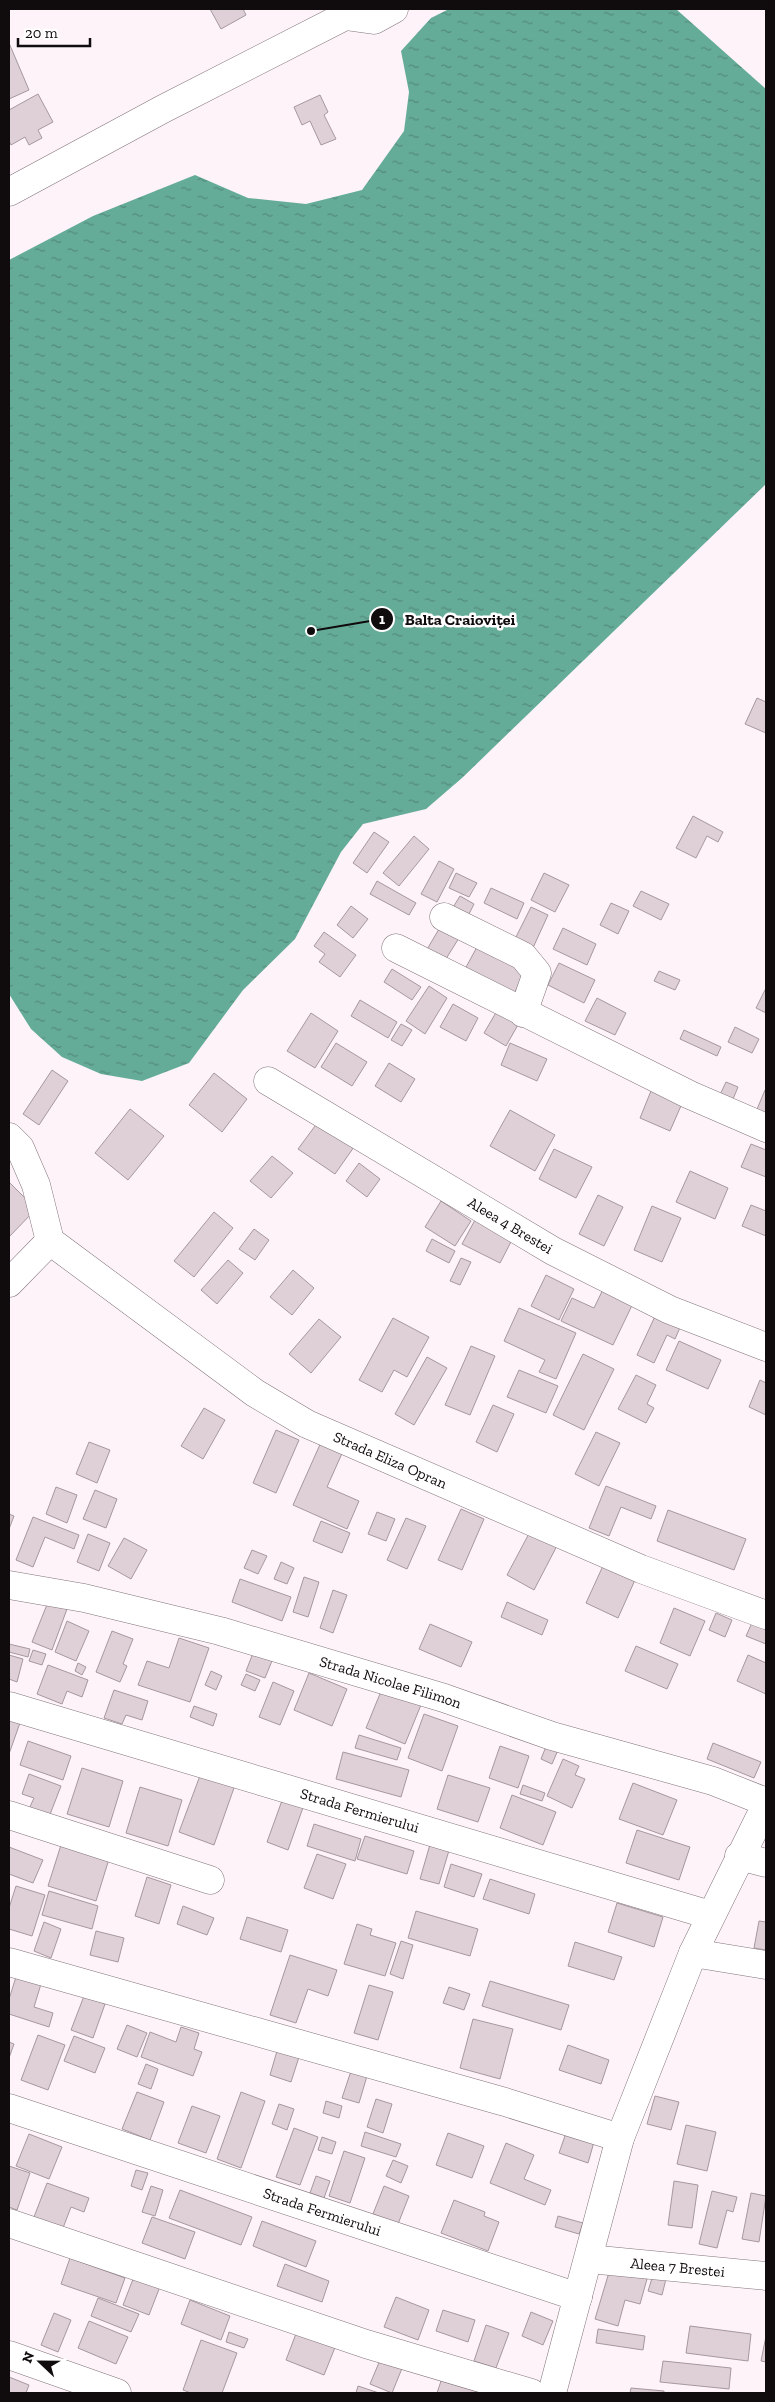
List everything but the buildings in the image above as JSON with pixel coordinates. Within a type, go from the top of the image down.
[{"type":"street","points":[[9,192],[163,109],[345,16],[374,20],[394,9]]},
{"type":"street","points":[[444,917],[523,956],[537,974],[524,1013]]},
{"type":"street","points":[[396,948],[690,1096],[766,1128]]},
{"type":"street","name":"Aleea 4 Brestei","points":[[268,1081],[554,1251],[670,1310],[766,1347]]},
{"type":"street","points":[[9,1137],[20,1148],[36,1185],[50,1241],[9,1283]]},
{"type":"street","name":"Strada Eliza Opran","points":[[50,1241],[248,1388],[307,1424],[641,1569],[766,1615]]},
{"type":"street","name":"Strada Nicolae Filimon","points":[[9,1585],[84,1598],[220,1631],[444,1698],[552,1736],[712,1781],[766,1803]]},
{"type":"street","name":"Strada Fermierului","points":[[9,1706],[710,1915]]},
{"type":"street","points":[[552,2393],[620,2138],[693,1953],[766,1803]]},
{"type":"street","points":[[9,1815],[210,1880]]},
{"type":"street","points":[[739,1856],[766,1863]]},
{"type":"street","points":[[693,1953],[766,1965]]},
{"type":"street","points":[[9,1962],[495,2099],[620,2138]]},
{"type":"street","name":"Strada Fermierului","points":[[9,2108],[578,2297]]},
{"type":"street","points":[[9,2223],[366,2344],[531,2393]]},
{"type":"street","name":"Aleea 7 Brestei","points":[[589,2259],[766,2276]]},
{"type":"street","points":[[9,2355],[117,2393]]},
{"type":"water","points":[[449,9],[676,9],[766,89],[766,484],[462,778],[426,809],[363,824],[341,852],[295,939],[243,990],[189,1063],[142,1081],[101,1074],[62,1057],[31,1029],[9,994],[9,260],[93,216],[195,175],[248,198],[306,204],[362,190],[404,131],[409,92],[401,51],[431,18]]},
{"type":"place","name":"Balta Craioviței","points":[[311,631]]}]
